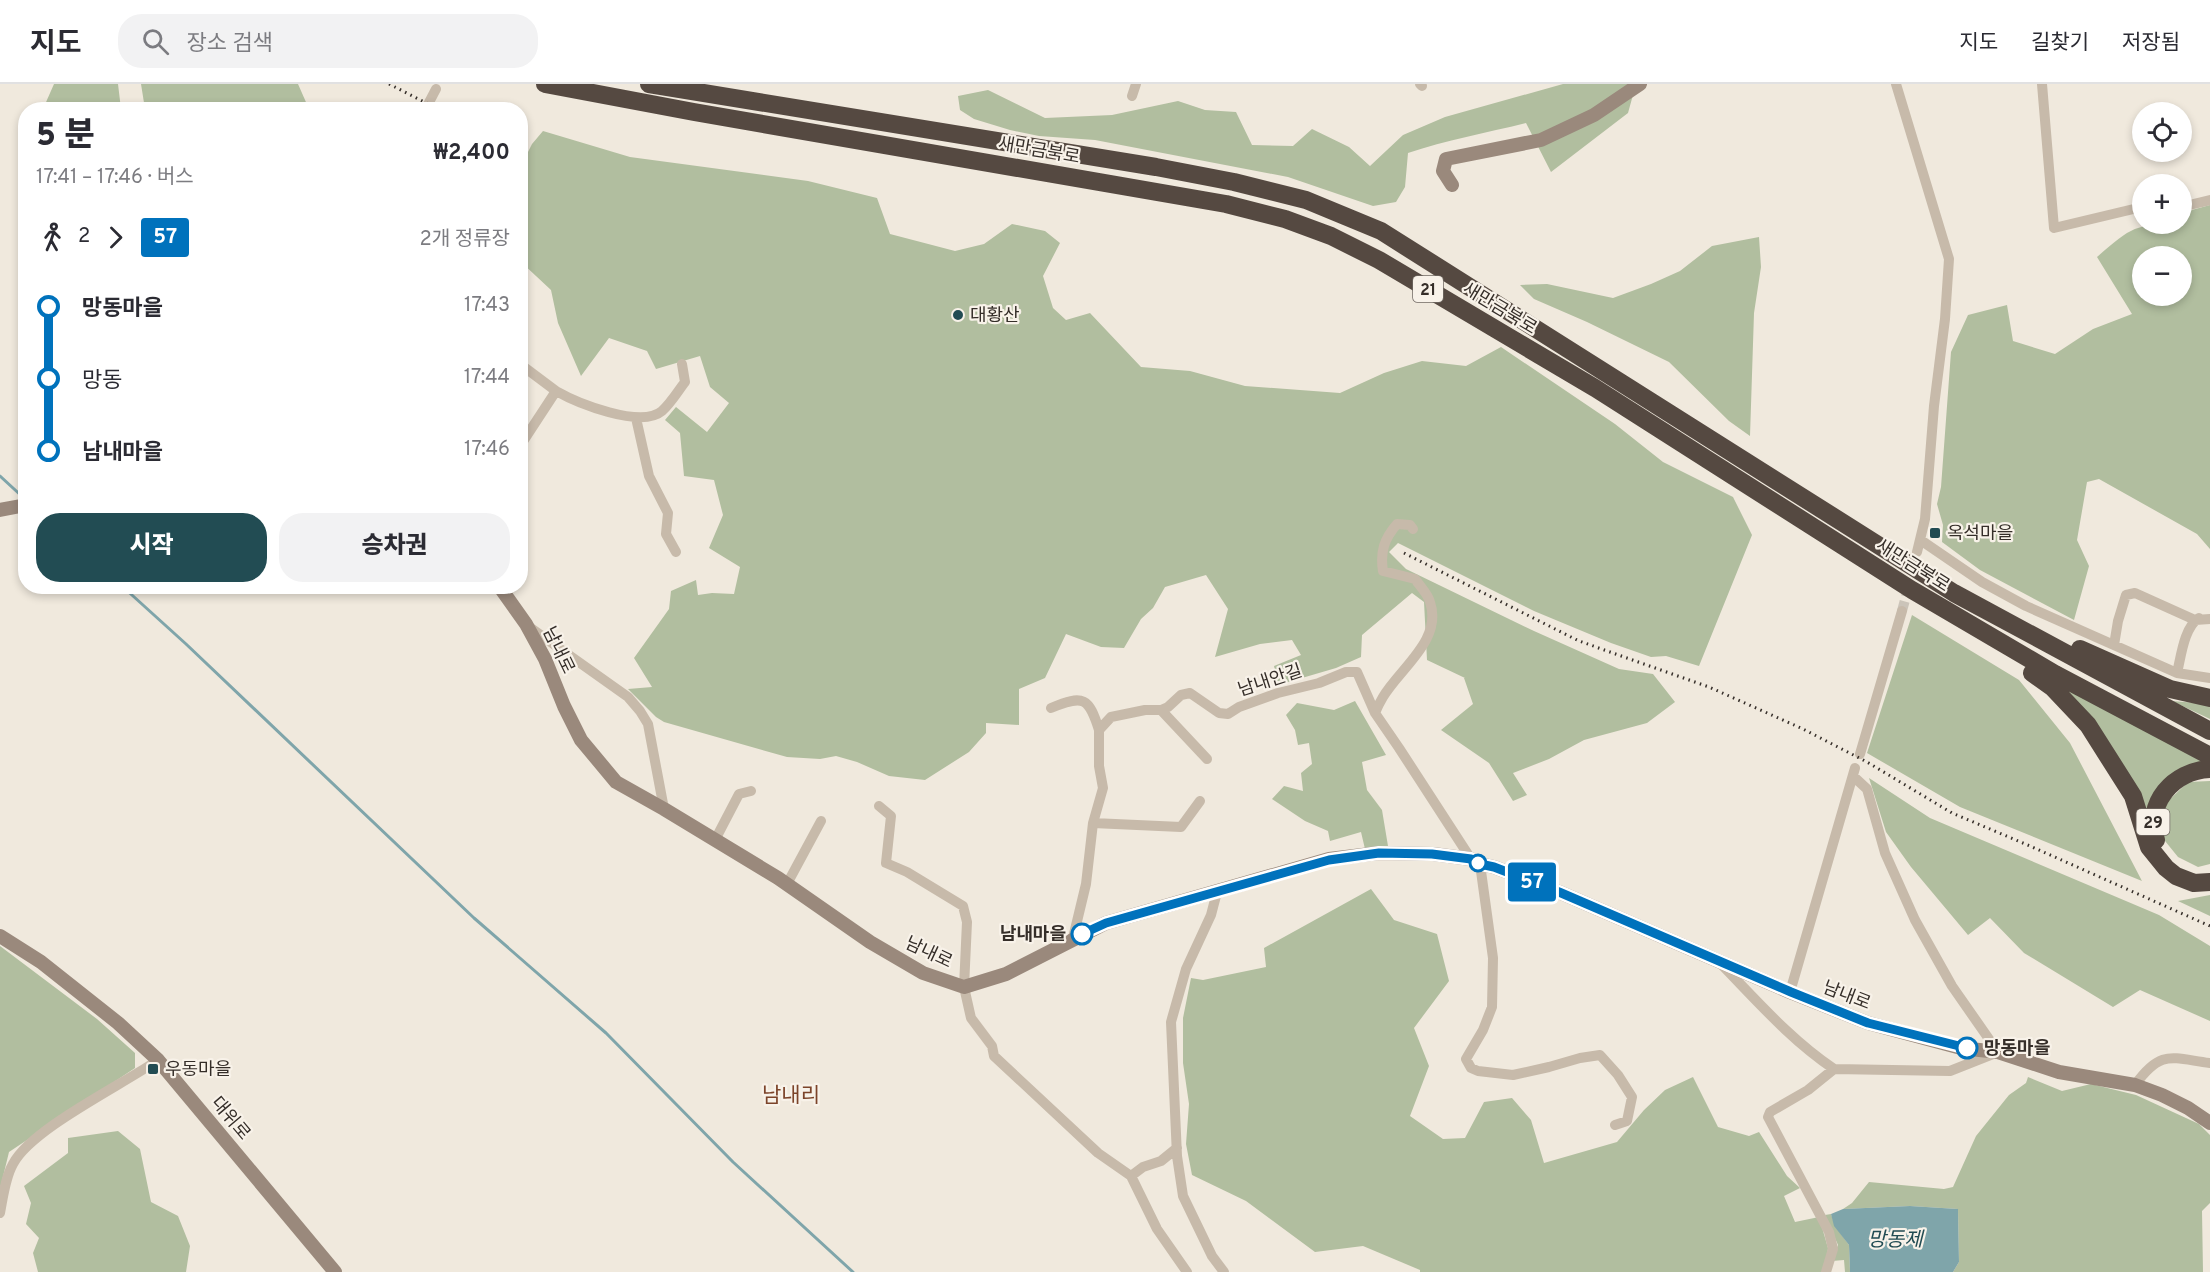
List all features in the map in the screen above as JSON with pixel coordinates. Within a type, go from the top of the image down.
[{"type":"highway","name":"새만금북로","points":[[546,84],[694,112],[1226,204],[1285,219],[1331,236],[1410,278],[1595,388],[1912,590],[2055,674],[2210,756]]},
{"type":"highway","name":"새만금북로","points":[[649,84],[1156,167],[1234,182],[1306,200],[1381,231],[1954,593],[2210,731]]},
{"type":"highway","points":[[1912,590],[2053,688],[2088,725],[2133,796],[2149,847],[2166,868],[2176,876],[2194,883],[2210,882]]},
{"type":"highway","points":[[1954,593],[2170,689],[2210,698]]},
{"type":"highway","name":"29","points":[[2210,769],[2192,772],[2169,786],[2156,804],[2153,818],[2158,847],[2172,862],[2186,870],[2210,872]]},
{"type":"street","points":[[1132,96],[1136,84]]},
{"type":"street","points":[[1452,185],[1443,171],[1446,159],[1548,137],[1594,115],[1641,84]]},
{"type":"street","points":[[1896,84],[1949,259],[1925,519],[1922,541],[1917,552]]},
{"type":"street","points":[[2042,84],[2054,228],[2132,209]]},
{"type":"street","points":[[429,102],[436,89]]},
{"type":"street","points":[[2192,204],[2210,200]]},
{"type":"street","points":[[528,370],[567,398],[603,411],[645,418],[661,412],[685,382],[682,364]]},
{"type":"street","points":[[528,434],[556,391]]},
{"type":"street","points":[[636,418],[649,476],[668,513],[666,534],[676,552]]},
{"type":"street","points":[[0,510],[18,507]]},
{"type":"street","points":[[1375,714],[1383,696],[1424,643],[1434,619],[1430,600],[1415,579],[1383,571],[1380,556],[1387,535],[1396,524],[1410,525],[1413,529]]},
{"type":"street","points":[[1922,541],[1982,582],[2026,606],[2177,673],[2210,678]]},
{"type":"street","points":[[2114,645],[2126,595],[2135,593],[2195,620],[2210,619]]},
{"type":"street","name":"남내로","points":[[505,594],[526,624],[546,659],[564,706],[581,740],[616,782],[787,884],[848,928],[923,973],[964,987],[1006,974],[1106,923],[1329,860],[1379,853],[1432,854],[1476,861],[1559,892],[1868,1023],[1961,1048],[1998,1052],[2059,1072],[2135,1085],[2171,1099],[2210,1123]]},
{"type":"street","points":[[1860,754],[1902,611]]},
{"type":"street","points":[[2177,673],[2188,632],[2195,620],[2210,612]]},
{"type":"street","points":[[526,624],[628,697],[640,711],[648,724],[664,809]]},
{"type":"street","name":"남내안길","points":[[1161,711],[1182,694],[1190,693],[1219,713],[1228,714],[1239,707],[1278,693],[1319,683],[1346,672],[1356,672],[1375,714],[1476,861]]},
{"type":"street","points":[[1051,708],[1067,701],[1086,702],[1092,708],[1099,730],[1099,766],[1102,788],[1093,823],[1086,884],[1073,938]]},
{"type":"street","points":[[1099,730],[1111,717],[1145,710],[1161,711],[1207,759]]},
{"type":"street","points":[[1717,960],[1788,1034],[1811,1054],[1834,1069],[1950,1071],[1998,1052],[1952,986],[1915,920],[1885,853],[1867,789],[1854,772],[1791,992]]},
{"type":"street","points":[[715,840],[739,794],[751,791]]},
{"type":"street","points":[[1093,823],[1181,827],[1200,801]]},
{"type":"street","points":[[879,806],[891,816],[886,863],[907,872],[963,906],[967,922],[964,987],[971,1018],[992,1046],[994,1056],[1098,1154],[1131,1176],[1157,1229],[1187,1272]]},
{"type":"street","points":[[787,884],[821,821]]},
{"type":"street","points":[[1476,861],[1492,958],[1492,1007],[1483,1030],[1466,1059],[1471,1068],[1478,1071],[1514,1075],[1599,1055],[1618,1075],[1632,1097],[1627,1121],[1615,1125]]},
{"type":"street","points":[[1217,892],[1211,915],[1186,969],[1171,1022],[1177,1148],[1183,1196],[1212,1256],[1224,1272]]},
{"type":"street","name":"대위로","points":[[0,936],[42,962],[118,1023],[158,1060],[335,1272]]},
{"type":"street","points":[[2135,1085],[2148,1068],[2159,1060],[2176,1057],[2210,1064]]},
{"type":"street","points":[[0,1213],[12,1165],[27,1145],[56,1124],[158,1060]]},
{"type":"street","points":[[1826,1272],[1833,1249],[1829,1232],[1768,1117],[1770,1112],[1808,1090],[1834,1069]]},
{"type":"street","points":[[1131,1176],[1143,1167],[1161,1161],[1177,1148]]},
{"type":"green space","points":[[54,84],[118,84],[120,102],[46,102]]},
{"type":"green space","points":[[141,84],[298,84],[306,102],[144,102]]},
{"type":"green space","points":[[1563,84],[1636,84],[1628,113],[1551,172],[1526,123],[1451,140],[1408,153],[1405,187],[1396,202],[1373,206],[1288,177],[1095,140],[1039,136],[1010,130],[974,119],[960,110],[958,96],[988,90],[1045,118],[1112,115],[1178,101],[1205,110],[1236,112],[1252,145],[1293,146],[1312,129],[1349,147],[1370,166],[1403,135],[1445,117]]},
{"type":"green space","points":[[543,131],[630,157],[808,181],[877,198],[890,234],[955,251],[984,244],[1012,224],[1045,231],[1060,243],[1043,276],[1053,308],[1066,320],[1090,313],[1141,367],[1190,371],[1245,386],[1340,393],[1384,373],[1422,361],[1466,366],[1501,347],[1615,424],[1663,462],[1733,497],[1752,535],[1699,666],[1666,656],[1651,657],[1611,643],[1534,611],[1398,543],[1389,552],[1406,569],[1534,631],[1619,669],[1653,674],[1675,702],[1647,723],[1584,740],[1549,759],[1513,773],[1527,795],[1513,801],[1489,763],[1441,730],[1473,704],[1465,678],[1427,660],[1424,602],[1412,593],[1362,635],[1361,657],[1336,668],[1278,685],[1274,666],[1301,655],[1292,640],[1260,644],[1215,657],[1228,609],[1206,575],[1165,587],[1153,608],[1141,619],[1124,648],[1101,647],[1066,634],[1045,678],[1019,689],[1019,725],[986,723],[986,733],[969,752],[925,780],[889,776],[857,762],[836,756],[820,759],[787,757],[664,722],[628,689],[652,687],[634,658],[669,609],[671,591],[696,580],[698,595],[734,594],[740,567],[709,548],[723,515],[714,480],[684,476],[680,433],[665,420],[676,407],[707,432],[729,403],[710,387],[700,356],[656,369],[647,351],[609,338],[581,376],[558,323],[551,290],[528,269],[528,152]]},
{"type":"green space","points":[[2210,205],[2210,549],[2197,534],[2099,479],[2087,482],[2077,540],[2089,566],[2074,620],[1980,570],[1942,542],[1943,525],[1937,504],[1941,487],[1951,352],[1968,315],[2007,305],[2013,341],[2055,354],[2093,329],[2132,314],[2097,257],[2132,230],[2132,234],[2192,234],[2192,210]]},
{"type":"green space","points":[[1759,237],[1761,267],[1754,313],[1750,436],[1729,421],[1669,362],[1534,299],[1520,285],[1547,284],[1613,298],[1680,271],[1712,246]]},
{"type":"green space","points":[[1912,615],[2019,680],[2070,743],[2142,881],[1960,807],[1867,753]]},
{"type":"green space","points":[[2062,686],[2207,763],[2147,813]]},
{"type":"green space","points":[[1355,701],[1386,755],[1362,762],[1367,790],[1382,810],[1388,846],[1365,849],[1361,832],[1330,841],[1328,831],[1305,821],[1272,799],[1284,786],[1303,791],[1301,773],[1312,764],[1309,743],[1298,745],[1295,730],[1286,715],[1297,703],[1334,710]]},
{"type":"green space","points":[[2172,701],[2210,704],[2210,719]]},
{"type":"green space","points":[[1869,778],[1930,818],[2159,915],[2210,946],[2210,1021],[2140,990],[2113,1007],[2024,953],[1990,918],[1968,935],[1911,867],[1886,832]]},
{"type":"green space","points":[[2210,781],[2210,864],[2198,867],[2178,857],[2161,836],[2165,804],[2188,782]]},
{"type":"green space","points":[[1371,889],[1394,920],[1437,934],[1449,981],[1414,1028],[1429,1066],[1410,1116],[1443,1139],[1465,1138],[1484,1102],[1512,1098],[1531,1120],[1544,1163],[1617,1142],[1644,1110],[1665,1090],[1693,1077],[1718,1127],[1749,1136],[1759,1132],[1787,1176],[1800,1188],[1784,1196],[1795,1222],[1819,1217],[1828,1248],[1826,1272],[1420,1272],[1420,1270],[1363,1246],[1315,1252],[1246,1201],[1192,1175],[1186,1144],[1189,1104],[1183,1063],[1183,1018],[1191,978],[1203,980],[1266,967],[1264,948]]},
{"type":"green space","points":[[2210,895],[2210,916],[2178,901]]},
{"type":"green space","points":[[0,946],[97,1019],[135,1053],[135,1068],[9,1152],[0,1189]]},
{"type":"green space","points":[[2028,1077],[2062,1091],[2091,1084],[2136,1095],[2199,1124],[2210,1135],[2210,1203],[2202,1211],[2203,1272],[1953,1272],[1959,1262],[1958,1209],[1910,1206],[1843,1209],[1852,1203],[1869,1182],[1944,1189],[1953,1187],[1976,1136],[2009,1095],[2026,1083]]},
{"type":"green space","points":[[118,1131],[140,1149],[151,1202],[178,1216],[190,1246],[186,1272],[38,1272],[33,1253],[39,1238],[26,1224],[31,1203],[24,1186],[68,1153],[68,1138]]},
{"type":"green space","points":[[1831,1214],[1835,1226],[1849,1245],[1850,1272],[1845,1272],[1844,1260],[1832,1261],[1838,1245],[1825,1215]]},
{"type":"water","name":"망동제","points":[[1910,1206],[1958,1209],[1959,1262],[1953,1272],[1850,1272],[1849,1245],[1834,1226],[1831,1214],[1843,1209]]},
{"type":"waterway","points":[[0,476],[18,493]]},
{"type":"waterway","points":[[131,594],[474,918],[606,1033],[733,1162],[853,1272]]},
{"type":"tunnel","points":[[1902,611],[1909,585]]},
{"type":"railway","points":[[389,84],[424,102]]},
{"type":"railway","points":[[1404,553],[1579,641],[1709,687],[1803,729],[1867,762],[1952,813],[2210,926]]},
{"type":"bus line","name":"57","points":[[1082,934],[1106,923],[1329,860],[1379,853],[1432,854],[1471,859],[1559,892],[1868,1023],[1967,1048]]},
{"type":"place","name":"대황산","points":[[958,315]]},
{"type":"place","name":"옥석마을","points":[[1935,533]]},
{"type":"place","name":"남내마을","points":[[1082,934]]},
{"type":"place","name":"망동마을","points":[[1967,1048]]},
{"type":"place","name":"우동마을","points":[[153,1069]]},
{"type":"district","name":"남내리","points":[[791,1095]]}]
